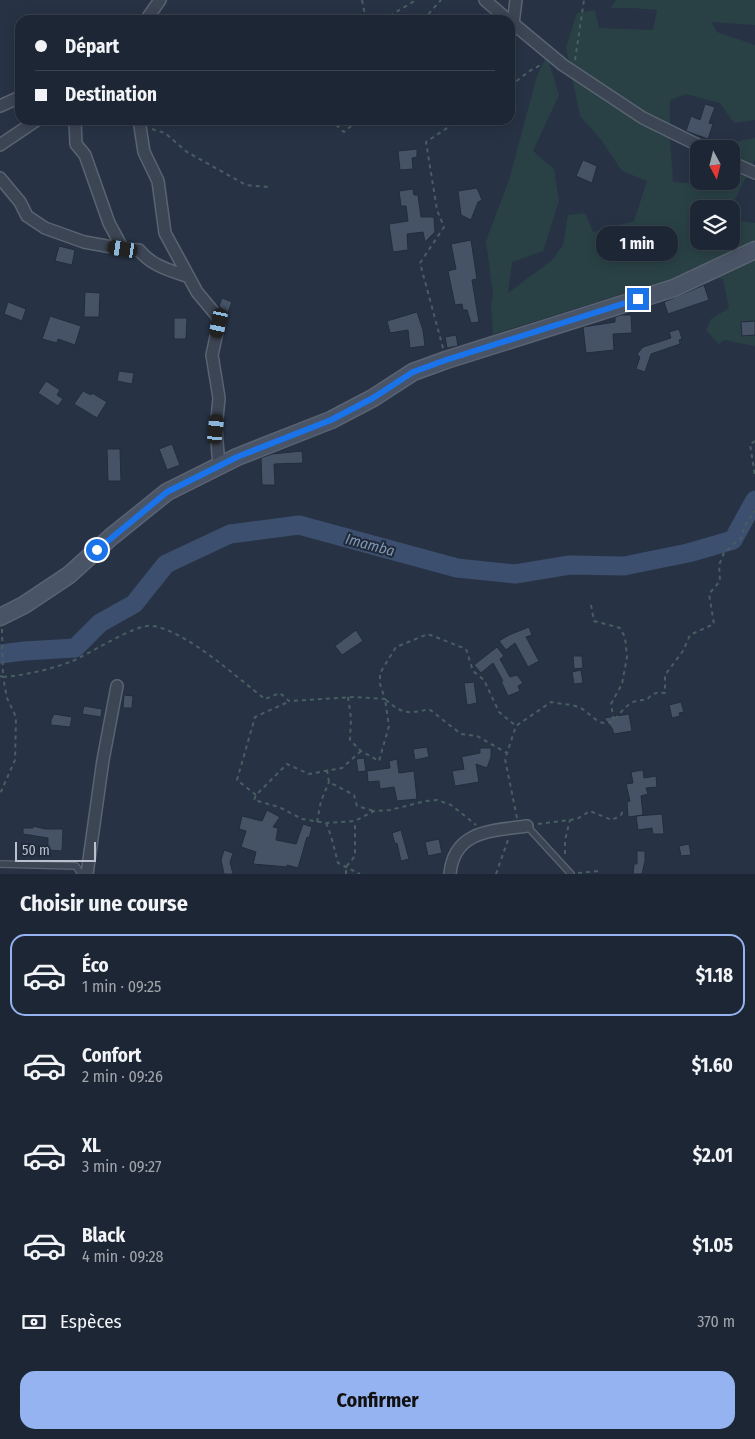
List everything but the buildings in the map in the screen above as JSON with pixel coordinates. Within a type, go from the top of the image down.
[{"type":"street","points":[[150,15],[160,0]]},
{"type":"street","points":[[485,0],[502,15]]},
{"type":"street","points":[[512,15],[516,0]]},
{"type":"street","points":[[515,26],[573,72],[643,118],[690,141]]},
{"type":"street","points":[[0,106],[15,99]]},
{"type":"street","points":[[0,145],[30,125]]},
{"type":"street","points":[[75,125],[76,144],[85,155],[108,223],[123,249]]},
{"type":"street","points":[[140,125],[144,152],[158,180],[165,233],[189,277],[217,316],[219,323],[212,355],[219,398],[216,429],[219,466]]},
{"type":"street","points":[[740,166],[755,174]]},
{"type":"street","points":[[0,178],[20,202],[27,216],[45,228],[84,242],[139,250],[147,260],[159,267],[189,277]]},
{"type":"street","points":[[1,624],[24,605],[70,576],[111,537],[167,492],[219,466],[331,420],[373,398],[413,372],[674,288],[755,250]]},
{"type":"street","points":[[86,874],[103,760],[117,686]]},
{"type":"street","points":[[450,874],[455,853],[464,842],[484,831],[519,827]]},
{"type":"lane","points":[[519,827],[570,874]]},
{"type":"lane","points":[[0,864],[76,866],[81,874]]},
{"type":"path","points":[[362,0],[365,15]]},
{"type":"path","points":[[406,5],[408,0]]},
{"type":"path","points":[[391,15],[416,0]]},
{"type":"path","points":[[428,15],[442,0]]},
{"type":"path","points":[[573,72],[584,0]]},
{"type":"path","points":[[515,82],[531,70],[555,58]]},
{"type":"path","points":[[145,125],[166,133],[187,152],[246,185],[268,187]]},
{"type":"path","points":[[336,125],[344,132],[352,125]]},
{"type":"path","points":[[446,360],[420,263],[444,227],[437,210],[426,142],[452,125]]},
{"type":"path","points":[[755,442],[750,444],[755,476]]},
{"type":"path","points":[[496,874],[519,827],[508,782],[505,759],[516,726],[551,702],[580,708],[599,722],[606,724],[614,721],[624,708],[633,701],[647,700],[657,692],[665,692],[665,675],[683,651],[690,635],[714,624],[709,594],[720,581],[720,565],[724,552],[742,537],[744,527],[755,511]]},
{"type":"path","points":[[591,605],[594,621],[620,628],[625,637],[626,672],[611,704],[614,721]]},
{"type":"path","points":[[0,794],[15,760],[16,717],[7,698],[1,676],[3,662],[1,624]]},
{"type":"path","points":[[1,676],[43,671],[71,662],[136,629],[152,626],[178,636],[200,649],[264,699],[280,693],[289,702]]},
{"type":"path","points":[[348,697],[352,718],[350,740],[361,750],[379,761],[389,726],[385,699],[380,684],[380,672],[396,647],[428,634],[466,650],[473,671],[484,680],[499,712],[516,726]]},
{"type":"path","points":[[256,795],[237,780],[255,717],[289,702],[348,697],[385,699],[399,711],[418,712],[429,710],[461,734],[476,736],[507,753]]},
{"type":"path","points":[[361,750],[342,768],[309,774],[287,764],[256,795],[254,800],[279,808],[302,820],[326,823],[355,821],[374,811]]},
{"type":"path","points":[[318,822],[321,801],[329,782],[327,770]]},
{"type":"path","points":[[329,782],[354,794],[357,806],[374,811],[390,810],[437,800],[451,805],[484,831]]},
{"type":"path","points":[[519,827],[577,819],[590,811],[612,820],[621,816],[623,810]]},
{"type":"path","points":[[565,868],[565,840],[570,820]]},
{"type":"path","points":[[346,874],[346,867],[355,856],[355,821]]},
{"type":"path","points":[[326,823],[338,863],[360,874]]},
{"type":"path","points":[[570,874],[598,871]]},
{"type":"green space","points":[[616,0],[755,0],[755,25],[711,22],[717,32],[755,45],[755,120],[734,123],[720,103],[686,94],[670,100],[670,140],[673,182],[690,182],[690,190],[740,190],[735,200],[690,200],[690,250],[740,250],[740,221],[755,223],[755,346],[724,340],[719,344],[706,330],[711,319],[729,308],[723,279],[707,278],[652,296],[636,290],[493,334],[491,304],[493,295],[486,241],[509,180],[537,76],[547,56],[559,95],[533,151],[554,169],[559,201],[543,251],[512,262],[508,293],[552,260],[563,245],[568,215],[585,213],[593,232],[634,221],[647,181],[622,171],[602,141],[580,116],[566,47],[577,13],[595,10],[599,28],[653,30],[657,10],[611,8]]},
{"type":"green space","points":[[755,138],[755,160],[740,189],[740,141]]},
{"type":"waterway","name":"Imamba","points":[[0,654],[75,648],[100,623],[134,604],[166,564],[230,534],[299,525],[457,568],[515,574],[570,565],[624,566],[688,553],[733,540],[755,500]]},
{"type":"route","points":[[97,550],[167,492],[237,457],[331,420],[373,398],[413,372],[638,299]]}]
